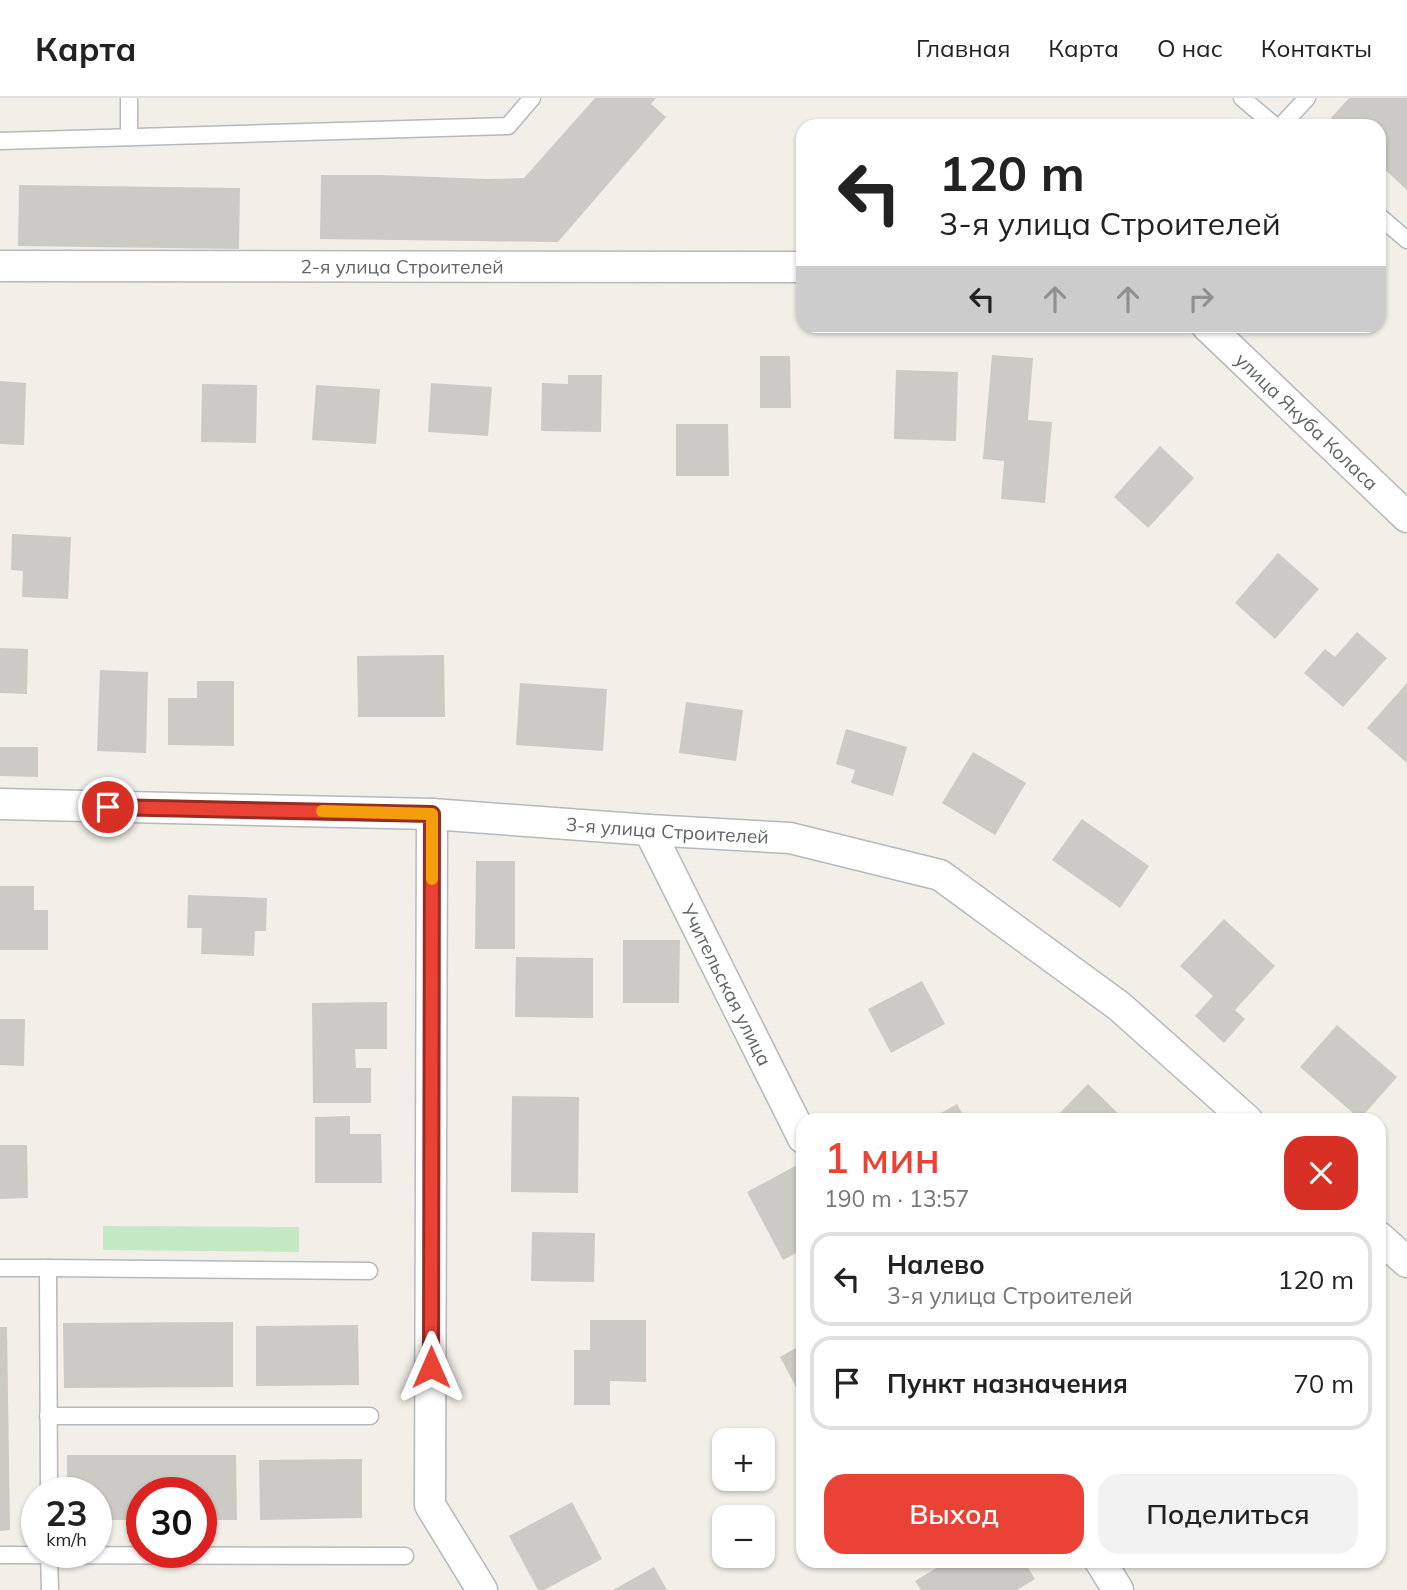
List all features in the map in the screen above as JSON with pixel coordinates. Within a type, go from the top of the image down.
[{"type":"street","name":"2-я улица Строителей","points":[[0,266],[796,267]]},
{"type":"street","name":"улица Якуба Коласа","points":[[1214,333],[1407,517]]},
{"type":"street","name":"3-я улица Строителей","points":[[0,804],[432,814],[790,838],[940,875],[1118,1006],[1239,1113]]},
{"type":"street","points":[[432,814],[430,1505],[482,1590]]},
{"type":"street","name":"Учительская улица","points":[[649,830],[796,1124]]},
{"type":"street","points":[[1386,1243],[1407,1262]]},
{"type":"street","points":[[1104,1568],[1118,1590]]},
{"type":"lane","points":[[129,98],[129,137]]},
{"type":"lane","points":[[0,141],[508,126],[532,98]]},
{"type":"lane","points":[[1242,98],[1267,119]]},
{"type":"lane","points":[[1288,119],[1307,98]]},
{"type":"lane","points":[[1386,222],[1407,240]]},
{"type":"lane","points":[[0,1268],[369,1271]]},
{"type":"lane","points":[[48,1268],[49,1477]]},
{"type":"lane","points":[[48,1416],[370,1416]]},
{"type":"lane","points":[[112,1554],[405,1556]]},
{"type":"lane","points":[[0,1555],[21,1555]]},
{"type":"lane","points":[[49,1568],[50,1590]]},
{"type":"green space","points":[[103,1226],[299,1227],[299,1252],[103,1250]]},
{"type":"building","points":[[595,98],[656,98],[651,104],[666,117],[558,242],[320,239],[321,175],[524,178]]},
{"type":"building","points":[[1349,98],[1407,98],[1407,190],[1386,170],[1386,119],[1331,118]]},
{"type":"building","points":[[19,185],[240,188],[239,249],[18,246]]},
{"type":"building","points":[[992,355],[1033,358],[1028,420],[1052,422],[1045,503],[1001,499],[1004,461],[983,459]]},
{"type":"building","points":[[760,356],[790,356],[791,408],[760,408]]},
{"type":"building","points":[[896,370],[958,372],[956,441],[894,439]]},
{"type":"building","points":[[568,375],[602,375],[601,432],[541,431],[542,383],[568,384]]},
{"type":"building","points":[[0,381],[26,383],[24,445],[0,444]]},
{"type":"building","points":[[431,383],[492,387],[488,436],[428,432]]},
{"type":"building","points":[[202,384],[257,385],[256,443],[201,442]]},
{"type":"building","points":[[316,385],[380,389],[376,444],[312,440]]},
{"type":"building","points":[[676,424],[728,424],[729,476],[676,476]]},
{"type":"building","points":[[1160,446],[1194,478],[1148,528],[1114,497]]},
{"type":"building","points":[[12,534],[71,537],[68,599],[22,597],[23,571],[11,570]]},
{"type":"building","points":[[1278,553],[1319,589],[1275,639],[1235,603]]},
{"type":"building","points":[[1357,632],[1387,658],[1343,707],[1304,673],[1325,649],[1335,657]]},
{"type":"building","points":[[0,648],[28,649],[27,694],[0,693]]},
{"type":"building","points":[[444,655],[445,717],[358,717],[357,656]]},
{"type":"building","points":[[100,670],[148,672],[146,753],[97,751]]},
{"type":"building","points":[[197,681],[234,681],[234,746],[168,745],[168,698],[197,698]]},
{"type":"building","points":[[520,683],[607,689],[603,751],[516,745]]},
{"type":"building","points":[[1407,683],[1407,763],[1367,728]]},
{"type":"building","points":[[686,702],[743,710],[736,761],[679,753]]},
{"type":"building","points":[[846,729],[907,747],[893,796],[851,783],[855,770],[836,764]]},
{"type":"building","points":[[0,747],[38,747],[38,777],[0,776]]},
{"type":"building","points":[[973,752],[1026,783],[995,835],[942,803]]},
{"type":"building","points":[[1082,819],[1149,866],[1120,908],[1052,860]]},
{"type":"building","points":[[476,861],[515,861],[515,949],[475,949]]},
{"type":"building","points":[[0,886],[34,886],[34,910],[48,910],[48,950],[0,950]]},
{"type":"building","points":[[188,895],[267,898],[266,931],[255,931],[254,956],[201,954],[202,928],[187,928]]},
{"type":"building","points":[[1224,919],[1275,966],[1235,1010],[1245,1019],[1224,1043],[1195,1016],[1213,996],[1180,966]]},
{"type":"building","points":[[623,940],[680,940],[679,1003],[623,1003]]},
{"type":"building","points":[[516,957],[593,958],[593,1018],[515,1017]]},
{"type":"building","points":[[922,981],[945,1024],[891,1053],[868,1009]]},
{"type":"building","points":[[387,1002],[387,1049],[355,1049],[356,1068],[371,1068],[371,1103],[313,1103],[312,1003]]},
{"type":"building","points":[[0,1019],[25,1019],[24,1066],[0,1065]]},
{"type":"building","points":[[1337,1025],[1397,1077],[1365,1113],[1353,1113],[1300,1067]]},
{"type":"building","points":[[1088,1084],[1118,1113],[1060,1113]]},
{"type":"building","points":[[512,1096],[579,1097],[578,1193],[511,1192]]},
{"type":"building","points":[[957,1104],[962,1113],[941,1113]]},
{"type":"building","points":[[350,1116],[350,1134],[381,1134],[382,1183],[315,1183],[315,1117]]},
{"type":"building","points":[[0,1145],[27,1145],[28,1198],[0,1199]]},
{"type":"building","points":[[796,1166],[796,1253],[783,1260],[747,1192]]},
{"type":"building","points":[[532,1232],[595,1233],[594,1282],[531,1281]]},
{"type":"building","points":[[590,1320],[646,1320],[646,1382],[610,1381],[610,1405],[574,1405],[574,1350],[590,1350]]},
{"type":"building","points":[[233,1322],[233,1387],[64,1388],[63,1323]]},
{"type":"building","points":[[358,1325],[359,1385],[256,1386],[256,1326]]},
{"type":"building","points":[[0,1327],[7,1327],[10,1530],[0,1531]]},
{"type":"building","points":[[796,1348],[796,1387],[780,1357]]},
{"type":"building","points":[[67,1455],[236,1455],[237,1520],[217,1520],[217,1477],[126,1477],[126,1520],[112,1520],[112,1477],[67,1477]]},
{"type":"building","points":[[362,1459],[362,1518],[260,1520],[259,1460]]},
{"type":"building","points":[[572,1502],[602,1559],[544,1590],[538,1590],[509,1536]]},
{"type":"building","points":[[654,1567],[667,1590],[613,1590]]},
{"type":"building","points":[[936,1568],[1028,1568],[1035,1579],[1017,1590],[921,1590],[915,1581]]},
{"type":"slow traffic","points":[[322,811],[432,814],[432,879]]},
{"type":"route","points":[[108,807],[432,814],[431,1367]]}]
